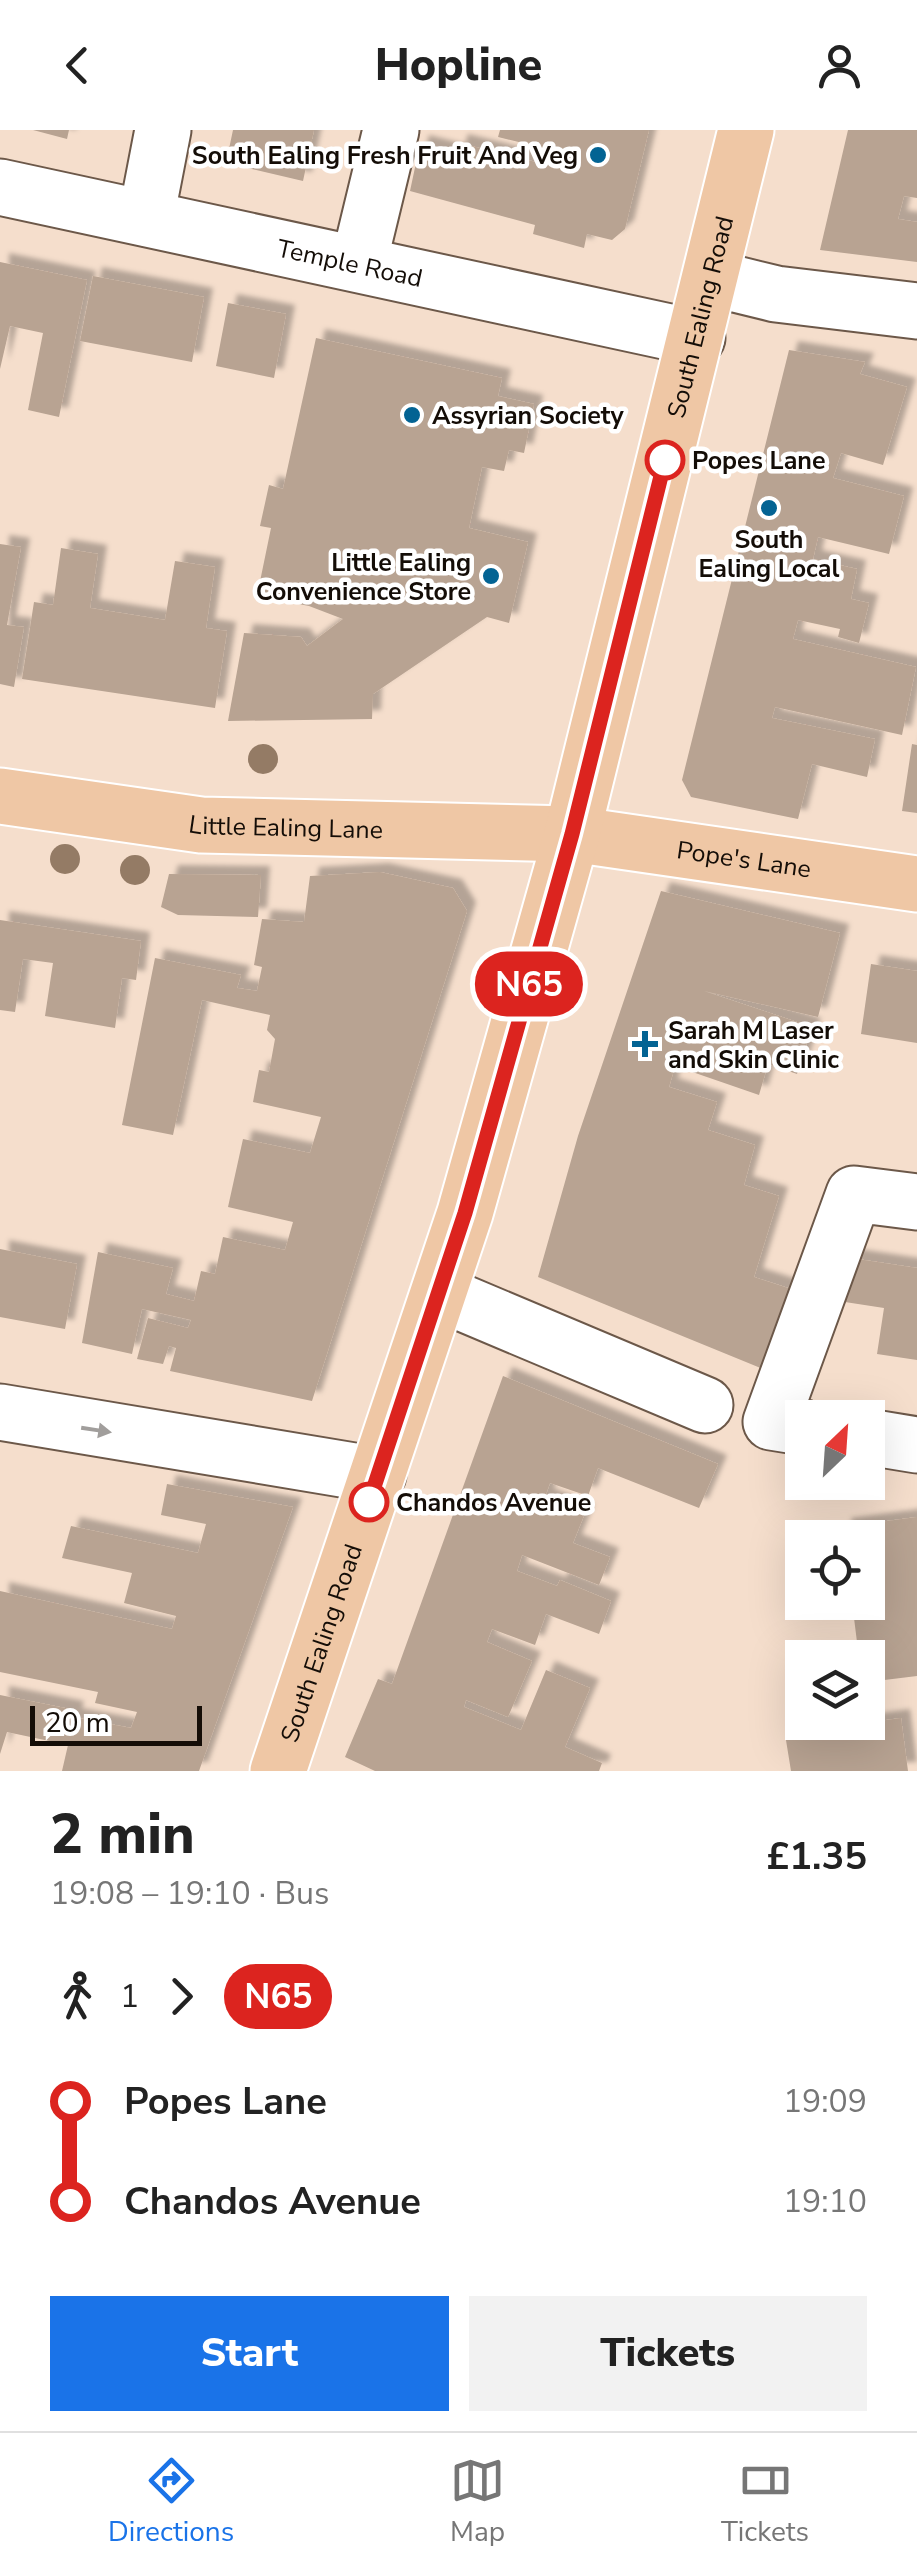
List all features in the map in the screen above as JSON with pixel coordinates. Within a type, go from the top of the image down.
[{"type":"main road","name":"South Ealing Road","points":[[278,1771],[439,1293],[572,834],[746,130]]},
{"type":"main road","name":"Little Ealing Lane","points":[[0,796],[201,825],[572,834]]},
{"type":"main road","name":"Pope's Lane","points":[[572,834],[917,884]]},
{"type":"street","points":[[146,218],[163,130]]},
{"type":"street","points":[[359,262],[391,130]]},
{"type":"street","name":"Temple Road","points":[[0,187],[696,338]]},
{"type":"street","points":[[711,278],[776,294],[917,310]]},
{"type":"street","points":[[794,1400],[854,1194],[917,1202]]},
{"type":"street","points":[[439,1293],[705,1406]]},
{"type":"street","points":[[0,1412],[378,1475]]},
{"type":"street","points":[[885,1440],[917,1445]]},
{"type":"building","points":[[33,130],[69,130],[67,139]]},
{"type":"building","points":[[233,130],[314,130],[303,181],[226,163]]},
{"type":"building","points":[[500,130],[649,130],[625,229],[612,240],[587,234],[584,248],[533,234],[535,225],[410,191],[420,144],[456,153],[459,143],[556,167],[560,152],[498,137]]},
{"type":"building","points":[[848,130],[917,130],[917,198],[904,196],[898,219],[917,222],[917,262],[820,250]]},
{"type":"building","points":[[0,262],[87,280],[59,417],[28,410],[43,333],[10,326],[0,369]]},
{"type":"building","points":[[93,276],[204,297],[192,362],[80,341]]},
{"type":"building","points":[[228,303],[286,314],[274,378],[216,366]]},
{"type":"building","points":[[316,338],[502,378],[498,396],[534,404],[524,453],[509,450],[504,471],[482,467],[469,528],[528,542],[509,623],[487,617],[373,694],[372,719],[228,721],[244,633],[301,637],[307,646],[343,619],[309,606],[257,596],[271,528],[260,526],[269,485],[283,489]]},
{"type":"building","points":[[789,350],[865,362],[860,374],[907,387],[883,465],[841,453],[833,478],[904,496],[889,554],[818,537],[813,559],[857,569],[851,599],[869,603],[859,643],[838,637],[840,629],[798,620],[793,639],[916,667],[902,735],[775,707],[772,718],[875,739],[867,777],[812,764],[798,819],[691,797],[682,780]]},
{"type":"building","points":[[0,544],[21,547],[7,625],[24,627],[14,687],[0,684]]},
{"type":"building","points":[[61,548],[98,554],[90,608],[165,620],[175,561],[215,567],[206,628],[227,631],[215,708],[22,679],[34,602],[53,605]]},
{"type":"building","points":[[912,744],[917,745],[917,813],[902,811]]},
{"type":"building","points":[[380,872],[453,888],[467,911],[312,1401],[170,1371],[176,1348],[169,1346],[163,1364],[137,1359],[148,1318],[188,1328],[191,1320],[142,1309],[132,1354],[82,1343],[98,1252],[173,1268],[166,1294],[194,1301],[201,1271],[215,1274],[223,1237],[285,1250],[293,1222],[228,1207],[243,1139],[310,1153],[321,1117],[253,1102],[259,1070],[269,1072],[275,1039],[267,1030],[270,1015],[202,1000],[173,1135],[122,1125],[155,958],[241,975],[237,988],[257,991],[262,967],[254,965],[262,919],[304,922],[310,876]]},
{"type":"building","points":[[169,874],[261,875],[258,917],[178,915],[161,907]]},
{"type":"building","points":[[661,891],[840,933],[818,1017],[704,991],[812,1027],[797,1074],[768,1064],[759,1095],[675,1066],[669,1087],[717,1102],[708,1130],[755,1145],[744,1185],[779,1196],[754,1277],[791,1289],[763,1369],[538,1277],[578,1136]]},
{"type":"building","points":[[0,920],[141,941],[136,980],[122,978],[115,1028],[45,1016],[53,963],[23,959],[15,1012],[0,1010]]},
{"type":"building","points":[[871,964],[917,971],[917,1043],[861,1034]]},
{"type":"building","points":[[0,1249],[77,1264],[65,1329],[0,1317]]},
{"type":"building","points":[[851,1258],[917,1268],[917,1360],[877,1354],[884,1308],[845,1302]]},
{"type":"building","points":[[503,1376],[718,1464],[699,1508],[598,1468],[588,1496],[550,1483],[545,1497],[585,1513],[573,1543],[610,1557],[599,1585],[522,1555],[517,1571],[557,1586],[560,1580],[611,1601],[599,1634],[546,1614],[535,1645],[492,1629],[487,1642],[532,1661],[508,1717],[466,1700],[464,1707],[521,1730],[546,1670],[590,1688],[565,1747],[602,1763],[599,1771],[375,1771],[345,1757],[378,1679],[392,1684]]},
{"type":"building","points":[[167,1484],[293,1507],[199,1771],[62,1771],[68,1745],[7,1732],[0,1754],[0,1695],[75,1710],[73,1717],[131,1728],[137,1712],[95,1703],[98,1692],[0,1672],[0,1591],[172,1629],[176,1616],[124,1603],[132,1573],[62,1558],[71,1526],[198,1553],[206,1524],[161,1515]]},
{"type":"building","points":[[917,1517],[917,1676],[885,1680],[885,1640],[857,1640],[854,1620],[885,1620],[885,1521]]},
{"type":"building","points":[[901,1718],[908,1771],[791,1771],[786,1740],[885,1740],[885,1720]]},
{"type":"bus line","name":"N65","points":[[369,1502],[465,1213],[572,834],[665,460]]},
{"type":"place","name":"South Ealing Fresh Fruit And Veg","points":[[598,155]]},
{"type":"place","name":"Assyrian Society","points":[[412,415]]},
{"type":"place","name":"Popes Lane","points":[[665,460]]},
{"type":"place","name":"South Ealing Local","points":[[769,508]]},
{"type":"place","name":"Little Ealing Convenience Store","points":[[491,576]]},
{"type":"place","name":"Sarah M Laser and Skin Clinic","points":[[645,1044]]},
{"type":"place","name":"Chandos Avenue","points":[[369,1502]]}]
